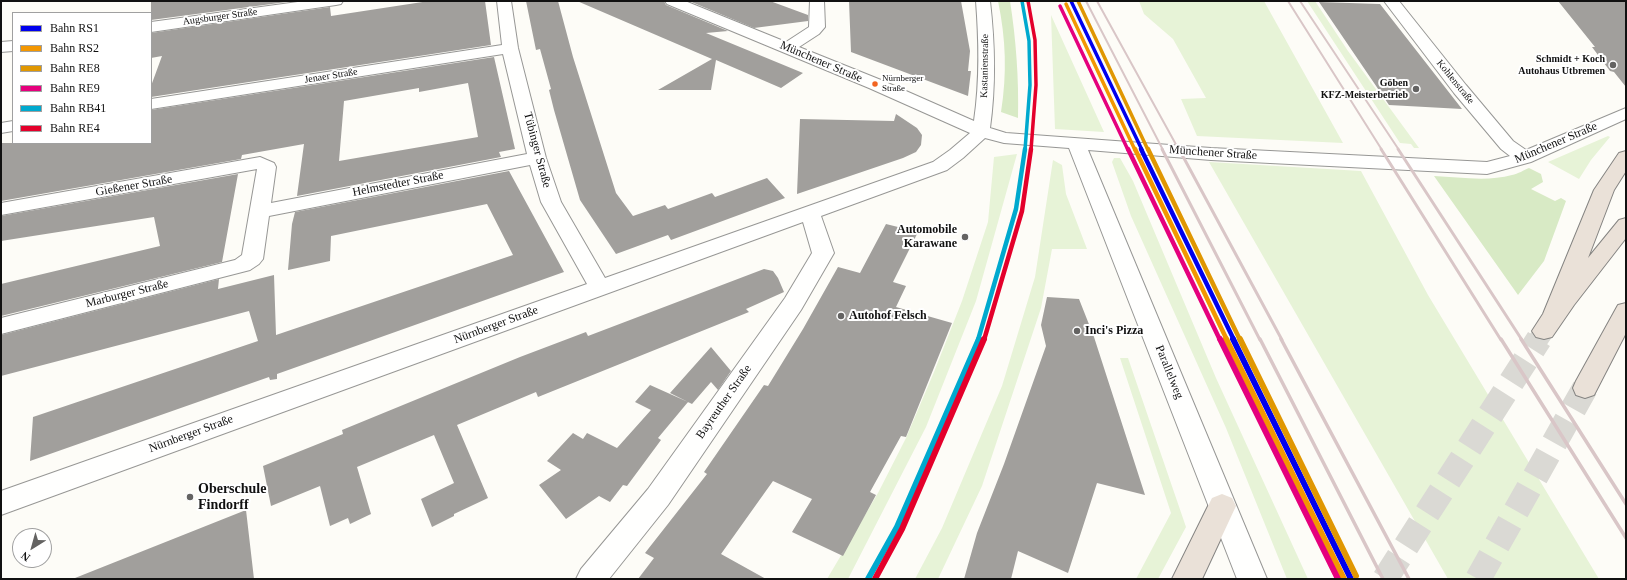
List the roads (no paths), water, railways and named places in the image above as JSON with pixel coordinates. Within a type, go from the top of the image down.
[{"type":"highway","points":[[1626,157],[1604,190],[1581,250],[1549,322],[1607,247],[1626,225]]},
{"type":"highway","points":[[1585,388],[1626,311]]},
{"type":"highway","points":[[1187,579],[1222,506]]},
{"type":"street","name":"Augsburger Straße","points":[[152,27],[336,1]]},
{"type":"street","name":"Tübinger Straße","points":[[504,1],[510,48],[537,158],[551,202],[600,287]]},
{"type":"street","name":"Münchener Straße","points":[[672,1],[981,130],[1004,138],[1211,154],[1487,168],[1524,158],[1626,113]]},
{"type":"street","points":[[787,48],[814,31],[817,27],[817,1]]},
{"type":"street","name":"Kastanienstraße","points":[[981,130],[985,102],[988,40],[983,1]]},
{"type":"street","name":"Kohlenstraße","points":[[1391,1],[1460,89],[1507,145],[1524,158]]},
{"type":"street","points":[[1,47],[12,46]]},
{"type":"street","name":"Jenaer Straße","points":[[152,104],[510,48]]},
{"type":"street","points":[[1,128],[12,126]]},
{"type":"street","name":"Nürnberger Straße","points":[[1,503],[940,166],[950,160],[970,143],[981,130]]},
{"type":"street","name":"Parallelweg","points":[[1076,144],[1252,579]]},
{"type":"street","name":"Helmstedter Straße","points":[[260,211],[537,158]]},
{"type":"street","name":"Gießener Straße","points":[[1,209],[260,164],[267,167],[260,211]]},
{"type":"street","name":"Marburger Straße","points":[[1,326],[242,265],[252,258],[260,211]]},
{"type":"street","name":"Bayreuther Straße","points":[[591,579],[658,497],[793,304],[823,253],[810,212]]},
{"type":"tunnel","points":[[1538,340],[1544,331]]},
{"type":"tunnel","points":[[1385,579],[1539,339]]},
{"type":"tunnel","points":[[1478,579],[1585,388]]},
{"type":"railway","points":[[1086,1],[1163,150]]},
{"type":"railway","points":[[1097,1],[1179,150]]},
{"type":"railway","points":[[1288,1],[1382,150]]},
{"type":"railway","points":[[1300,1],[1399,150]]},
{"type":"railway","points":[[1162,149],[1260,340]]},
{"type":"railway","points":[[1179,149],[1282,340]]},
{"type":"railway","points":[[1381,149],[1501,340]]},
{"type":"railway","points":[[1398,149],[1522,340]]},
{"type":"railway","points":[[1260,339],[1383,579]]},
{"type":"railway","points":[[1281,339],[1409,579]]},
{"type":"railway","points":[[1501,339],[1626,538]]},
{"type":"railway","points":[[1521,339],[1626,504]]},
{"type":"rail line","name":"RB41","points":[[868,579],[897,527],[977,345],[1016,209],[1025,156],[1030,85],[1029,41],[1022,1]]},
{"type":"rail line","name":"RE4","points":[[875,579],[902,529],[982,347],[1022,211],[1031,156],[1036,85],[1035,40],[1028,1]]},
{"type":"rail line","name":"RS1","points":[[1071,1],[1180,231],[1351,579]]},
{"type":"rail line","name":"RE8","points":[[1078,1],[1185,228],[1356,576]]},
{"type":"rail line","name":"RS2","points":[[1066,4],[1175,234],[1344,579]]},
{"type":"rail line","name":"RE9","points":[[1060,6],[1169,236],[1338,579]]},
{"type":"place","name":"Schmidt + Koch Autohaus Utbremen","points":[[1613,65]]},
{"type":"place","name":"Nürnberger Straße","points":[[875,84]]},
{"type":"place","name":"Göben KFZ-Meisterbetrieb","points":[[1416,89]]},
{"type":"place","name":"Automobile Karawane","points":[[965,237]]},
{"type":"place","name":"Autohof Felsch","points":[[841,316]]},
{"type":"place","name":"Inci's Pizza","points":[[1077,331]]},
{"type":"place","name":"Oberschule Findorff","points":[[190,497]]}]
